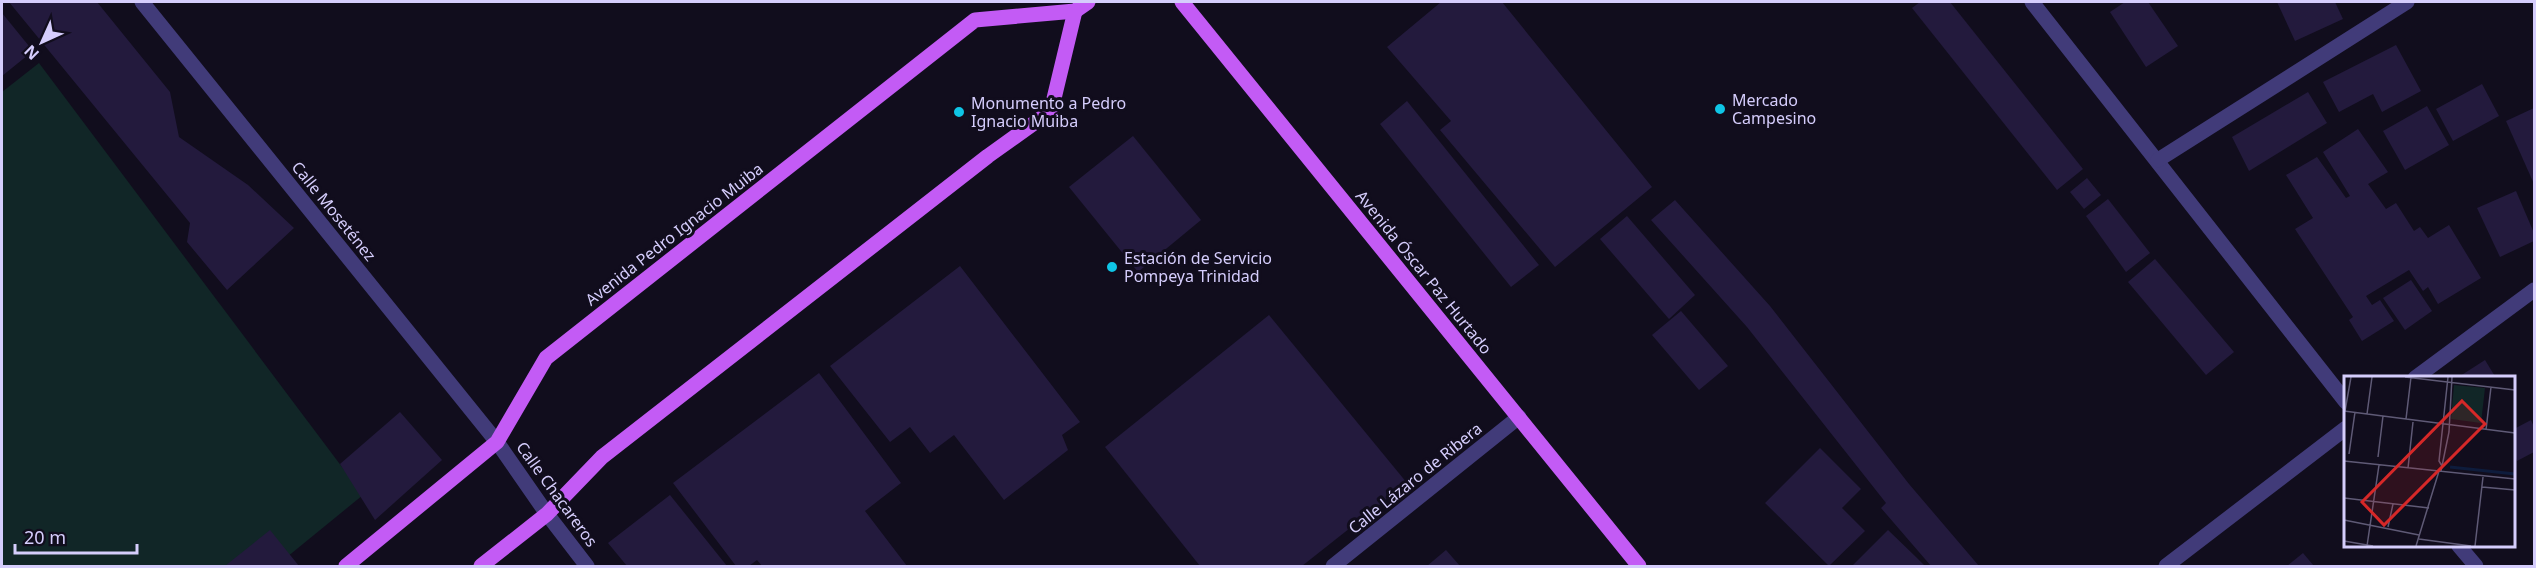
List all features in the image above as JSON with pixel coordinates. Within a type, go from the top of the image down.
[{"type":"main road","name":"Avenida Óscar Paz Hurtado","points":[[1182,2],[1639,567]]},
{"type":"main road","name":"Avenida Pedro Ignacio Muiba","points":[[346,567],[497,442],[546,358],[975,20],[1082,6],[1051,111],[988,156],[602,457],[547,514],[482,567]]},
{"type":"street","name":"Calle Moseténez","points":[[142,2],[497,442]]},
{"type":"street","points":[[2032,2],[2344,399]]},
{"type":"street","points":[[2158,160],[2407,2]]},
{"type":"street","points":[[2418,376],[2535,290]]},
{"type":"street","name":"Calle Lázaro de Ribera","points":[[1333,567],[1519,417]]},
{"type":"street","points":[[2166,567],[2344,430]]},
{"type":"street","name":"Calle Chacareros","points":[[497,442],[587,567]]},
{"type":"street","points":[[2460,547],[2476,567]]},
{"type":"green space","points":[[39,63],[363,495],[276,566],[2,566],[2,92]]},
{"type":"building","points":[[9,2],[97,2],[170,92],[179,137],[248,185],[294,228],[227,290],[187,242],[190,223]]},
{"type":"building","points":[[1441,2],[1502,2],[1652,187],[1555,267],[1440,130],[1451,121],[1387,47]]},
{"type":"building","points":[[1920,2],[1950,2],[2083,169],[2057,190],[1912,8]]},
{"type":"building","points":[[2125,2],[2148,2],[2178,46],[2146,67],[2110,12]]},
{"type":"building","points":[[2277,2],[2335,2],[2343,19],[2295,41]]},
{"type":"building","points":[[2,13],[33,51],[2,76]]},
{"type":"building","points":[[2396,45],[2421,91],[2382,112],[2373,94],[2339,112],[2323,82]]},
{"type":"building","points":[[2482,84],[2499,116],[2453,141],[2436,109]]},
{"type":"building","points":[[2308,92],[2327,123],[2249,171],[2232,137]]},
{"type":"building","points":[[1407,101],[1539,265],[1511,287],[1380,124]]},
{"type":"building","points":[[2427,106],[2449,145],[2405,170],[2383,131]]},
{"type":"building","points":[[2534,108],[2534,184],[2506,121]]},
{"type":"building","points":[[2358,129],[2388,172],[2368,184],[2386,209],[2396,203],[2414,231],[2420,227],[2428,238],[2449,225],[2481,278],[2438,304],[2428,287],[2423,291],[2409,270],[2366,296],[2372,305],[2380,300],[2394,321],[2362,341],[2349,320],[2353,317],[2295,229],[2313,218],[2286,175],[2317,157],[2346,198],[2350,196],[2323,152]]},
{"type":"building","points":[[1133,136],[1201,220],[1138,272],[1069,187]]},
{"type":"building","points":[[2087,178],[2101,195],[2084,209],[2070,192]]},
{"type":"building","points":[[2516,191],[2534,233],[2534,241],[2500,257],[2477,208]]},
{"type":"building","points":[[2108,199],[2150,253],[2126,272],[2086,216]]},
{"type":"building","points":[[1675,200],[1770,306],[1909,484],[1979,566],[1931,566],[1881,508],[1886,503],[1747,327],[1651,220]]},
{"type":"building","points":[[1627,216],[1695,295],[1669,319],[1600,239]]},
{"type":"building","points":[[2155,259],[2234,352],[2206,375],[2128,282]]},
{"type":"building","points":[[960,266],[1080,422],[1062,435],[1068,450],[1004,500],[954,435],[930,453],[910,427],[890,442],[830,366]]},
{"type":"building","points":[[2411,280],[2432,311],[2405,330],[2383,298]]},
{"type":"building","points":[[1681,311],[1728,366],[1699,390],[1652,335]]},
{"type":"building","points":[[1269,315],[1407,483],[1302,566],[1200,566],[1105,447]]},
{"type":"building","points":[[2485,360],[2495,376],[2460,376]]},
{"type":"building","points":[[819,373],[901,483],[865,511],[907,566],[762,566],[757,560],[749,566],[736,566],[673,483]]},
{"type":"building","points":[[400,412],[442,460],[375,520],[340,464]]},
{"type":"building","points":[[2531,420],[2534,427],[2534,452],[2517,461],[2515,456],[2515,428]]},
{"type":"building","points":[[1820,448],[1861,489],[1842,508],[1865,531],[1829,566],[1765,503]]},
{"type":"building","points":[[670,495],[727,566],[627,566],[608,543]]},
{"type":"building","points":[[270,530],[299,566],[225,566]]},
{"type":"building","points":[[1888,530],[1917,558],[1925,566],[1852,566]]},
{"type":"building","points":[[1446,550],[1460,566],[1427,566]]},
{"type":"building","points":[[2303,553],[2314,566],[2287,566]]},
{"type":"place","name":"Mercado Campesino","points":[[1720,109]]},
{"type":"place","name":"Monumento a Pedro Ignacio Muiba","points":[[959,112]]},
{"type":"place","name":"Estación de Servicio Pompeya Trinidad","points":[[1112,267]]}]
